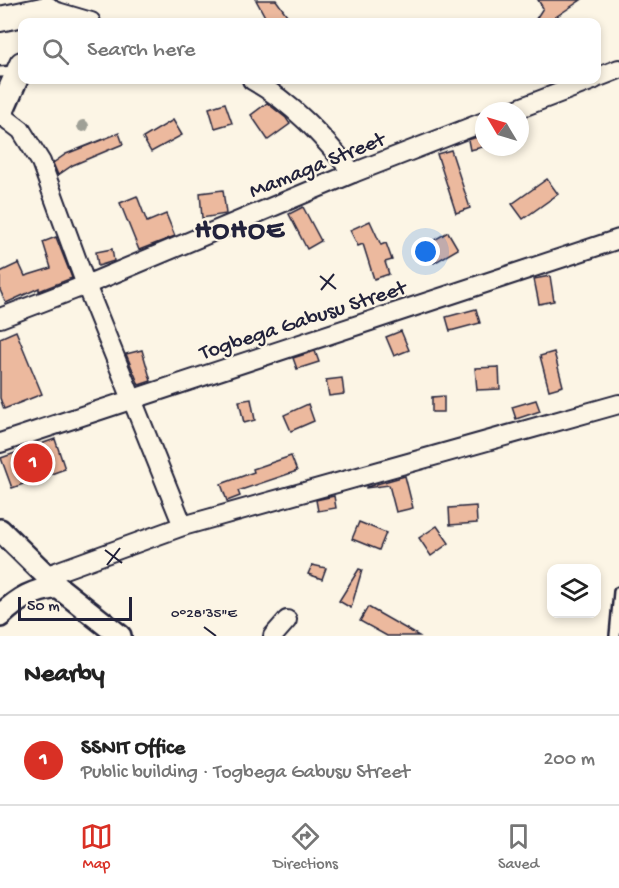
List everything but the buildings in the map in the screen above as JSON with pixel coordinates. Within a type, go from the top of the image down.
[{"type":"main road","points":[[0,19],[46,11]]},
{"type":"main road","points":[[0,114],[14,69]]},
{"type":"street","points":[[46,11],[75,18]]},
{"type":"street","points":[[601,76],[619,69]]},
{"type":"street","points":[[258,84],[289,105],[312,125],[353,173]]},
{"type":"street","points":[[529,104],[582,84]]},
{"type":"street","points":[[0,114],[21,130],[41,162],[86,285],[183,526]]},
{"type":"street","name":"Mamaga Street","points":[[0,318],[86,285],[353,173],[475,126]]},
{"type":"street","name":"Togbega Gabusu Street","points":[[0,443],[619,239]]},
{"type":"street","points":[[0,616],[15,602],[41,590],[52,582],[183,526],[619,404]]},
{"type":"street","points":[[0,530],[52,582],[120,636]]},
{"type":"street","points":[[273,636],[287,620]]},
{"type":"lane","points":[[615,636],[619,592]]},
{"type":"place","name":"SSNIT Office","points":[[33,463]]},
{"type":"district","name":"HOHOE","points":[[240,227]]}]
